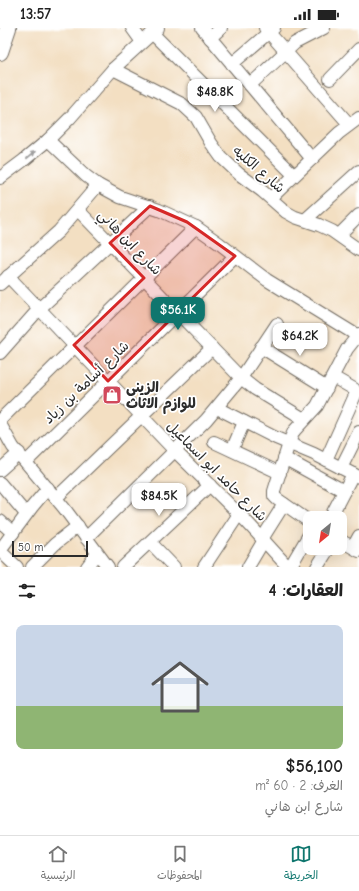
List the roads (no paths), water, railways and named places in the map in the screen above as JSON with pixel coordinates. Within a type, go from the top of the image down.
[{"type":"street","points":[[0,52],[8,28]]},
{"type":"street","points":[[132,28],[142,42]]},
{"type":"street","points":[[202,28],[312,159]]},
{"type":"street","points":[[210,38],[221,28]]},
{"type":"street","points":[[250,85],[299,40],[311,31],[324,28]]},
{"type":"street","points":[[232,64],[269,29],[286,52],[354,121],[271,198]]},
{"type":"street","points":[[0,178],[48,140],[113,70],[155,30],[294,176]]},
{"type":"street","points":[[330,79],[359,49]]},
{"type":"street","name":"شارع الكليه","points":[[113,70],[177,100],[196,117],[211,143],[227,163],[239,174],[271,198],[286,212],[295,217],[326,228],[339,235],[359,250]]},
{"type":"street","points":[[48,140],[86,176],[98,185],[114,194],[150,206],[196,227],[268,280],[358,335],[347,349],[318,406],[294,431],[284,458],[274,494],[275,498],[303,517]]},
{"type":"street","points":[[306,220],[359,171]]},
{"type":"street","points":[[4,280],[44,245],[78,210],[98,185]]},
{"type":"street","points":[[0,353],[39,309],[150,206]]},
{"type":"street","name":"شارع ابن هاني","points":[[78,210],[241,378],[255,389],[304,419]]},
{"type":"street","points":[[339,235],[359,215]]},
{"type":"street","points":[[0,420],[74,345],[196,227]]},
{"type":"street","name":"شارع أسامة بن زياد","points":[[0,470],[22,457],[108,381],[235,256]]},
{"type":"street","name":"شارع حامد ابو اسماعيل","points":[[4,280],[39,309],[289,567]]},
{"type":"street","points":[[86,538],[217,408],[241,378],[277,324]]},
{"type":"street","points":[[261,347],[327,388]]},
{"type":"street","points":[[56,498],[212,348]]},
{"type":"street","points":[[326,460],[356,393],[354,389],[333,377]]},
{"type":"street","points":[[217,408],[308,451],[356,476],[344,491],[334,511]]},
{"type":"street","points":[[232,450],[244,422]]},
{"type":"street","points":[[0,424],[22,457],[78,526],[108,567]]},
{"type":"street","points":[[341,468],[359,432]]},
{"type":"street","points":[[214,442],[280,473]]},
{"type":"street","points":[[284,458],[344,491]]},
{"type":"street","points":[[0,483],[26,514]]},
{"type":"street","points":[[123,567],[210,485]]},
{"type":"street","points":[[17,567],[1,547],[48,488]]},
{"type":"street","points":[[248,567],[284,504]]},
{"type":"street","points":[[204,567],[239,514]]},
{"type":"street","points":[[0,521],[13,533]]},
{"type":"street","points":[[35,566],[55,544],[78,526]]},
{"type":"street","points":[[347,544],[356,549],[359,536]]},
{"type":"street","points":[[150,542],[174,567]]},
{"type":"street","points":[[289,567],[303,544]]},
{"type":"street","points":[[87,567],[98,554]]},
{"type":"street","points":[[317,567],[324,555]]},
{"type":"place","name":"الزينى للوازم الاثاث","points":[[112,395]]}]
